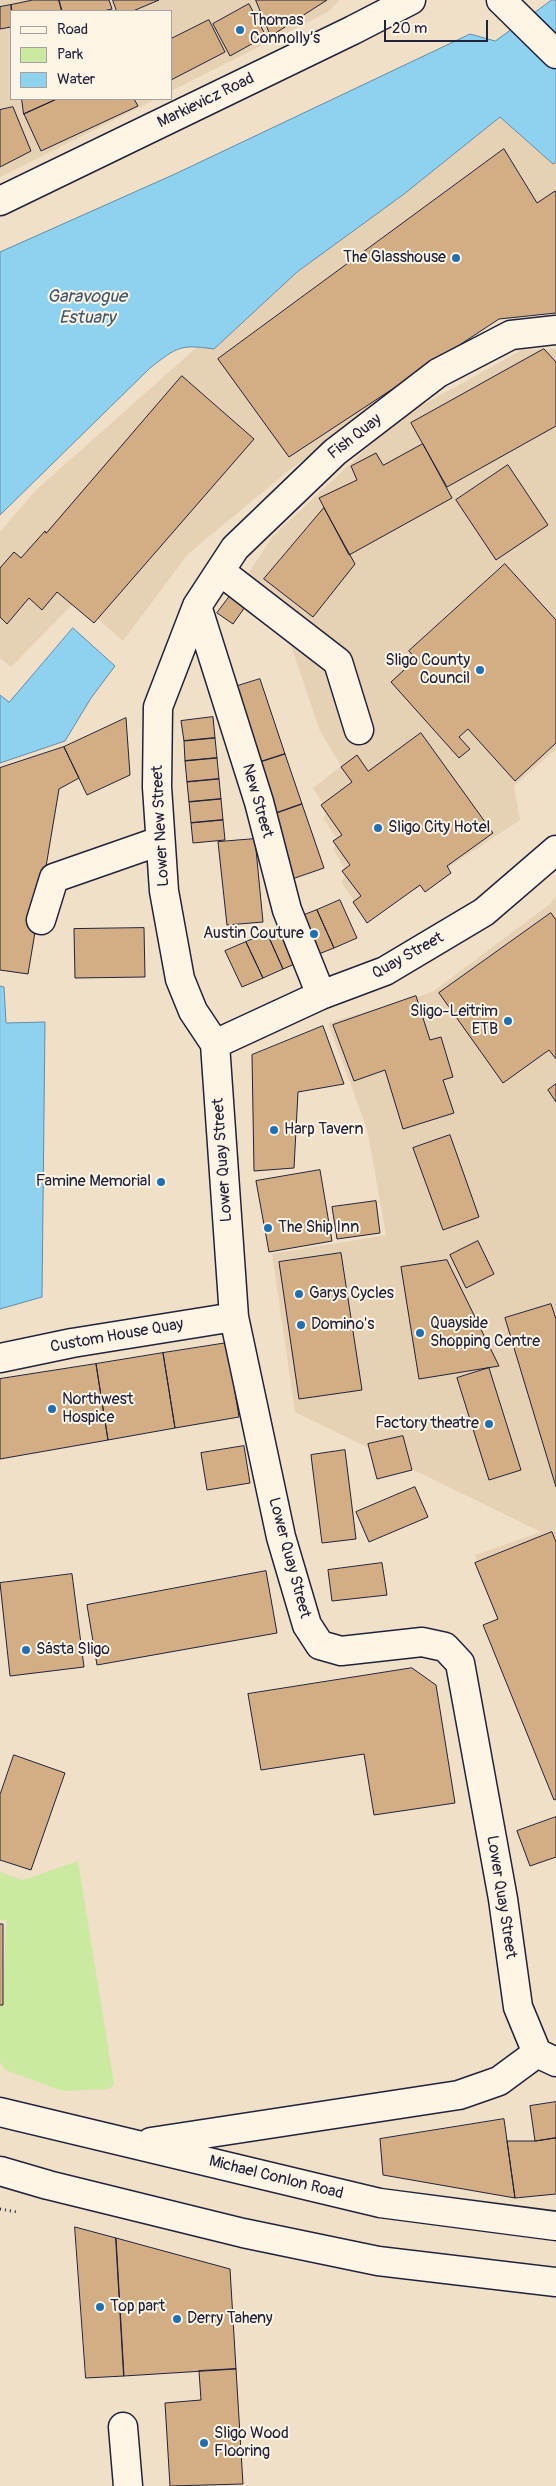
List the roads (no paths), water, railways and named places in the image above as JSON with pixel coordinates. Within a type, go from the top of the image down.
[{"type":"main road","name":"Markievicz Road","points":[[0,201],[346,34],[397,4]]},
{"type":"main road","points":[[513,7],[556,54]]},
{"type":"main road","name":"Fish Quay","points":[[197,606],[235,548],[335,452],[438,373],[511,335],[556,330]]},
{"type":"main road","points":[[220,570],[338,662],[359,730]]},
{"type":"main road","name":"Lower New Street","points":[[197,606],[158,707],[160,841],[164,891],[180,979],[193,1011],[215,1044]]},
{"type":"main road","name":"New Street","points":[[197,606],[259,802],[287,910],[321,995]]},
{"type":"main road","points":[[41,920],[54,878],[160,841]]},
{"type":"main road","name":"Quay Street","points":[[215,1044],[321,995],[385,971],[484,912],[552,863]]},
{"type":"main road","name":"Lower Quay Street","points":[[215,1044],[234,1317],[281,1537],[307,1625],[320,1645],[341,1651],[422,1642],[445,1647],[460,1663],[503,1899],[518,2006],[547,2057]]},
{"type":"main road","name":"Custom House Quay","points":[[0,1358],[72,1343],[234,1317]]},
{"type":"main road","points":[[137,2144],[459,2095],[499,2082],[547,2057]]},
{"type":"main road","name":"Michael Conlon Road","points":[[0,2112],[380,2203],[556,2226]]},
{"type":"main road","points":[[0,2170],[48,2185],[233,2230],[378,2261],[556,2282]]},
{"type":"main road","points":[[122,2427],[128,2486]]},
{"type":"water","name":"Garavogue Estuary","points":[[552,0],[556,0],[556,162],[553,164],[500,117],[404,194],[297,272],[214,349],[186,347],[179,349],[173,351],[150,368],[0,515],[0,252],[175,174],[470,34],[495,41]]},
{"type":"water","points":[[73,628],[115,666],[91,698],[65,741],[0,763],[0,695],[9,702]]},
{"type":"water","points":[[0,986],[4,987],[6,1023],[45,1022],[42,1297],[0,1309]]},
{"type":"place","name":"Thomas Connolly’s","points":[[240,30]]},
{"type":"place","name":"The Glasshouse","points":[[456,258]]},
{"type":"place","name":"Sligo County Council","points":[[480,670]]},
{"type":"place","name":"Sligo City Hotel","points":[[378,828]]},
{"type":"place","name":"Austin Couture","points":[[314,934]]},
{"type":"place","name":"Sligo-Leitrim ETB","points":[[508,1021]]},
{"type":"place","name":"Harp Tavern","points":[[274,1130]]},
{"type":"place","name":"Famine Memorial","points":[[161,1182]]},
{"type":"place","name":"The Ship Inn","points":[[268,1228]]},
{"type":"place","name":"Garys Cycles","points":[[299,1294]]},
{"type":"place","name":"Domino's","points":[[301,1325]]},
{"type":"place","name":"Quayside Shopping Centre","points":[[420,1333]]},
{"type":"place","name":"Northwest Hospice","points":[[52,1409]]},
{"type":"place","name":"Factory theatre","points":[[489,1424]]},
{"type":"place","name":"Sásta Sligo","points":[[26,1650]]},
{"type":"place","name":"Top part","points":[[100,2307]]},
{"type":"place","name":"Derry Taheny","points":[[177,2319]]},
{"type":"place","name":"Sligo Wood Flooring","points":[[204,2443]]}]
